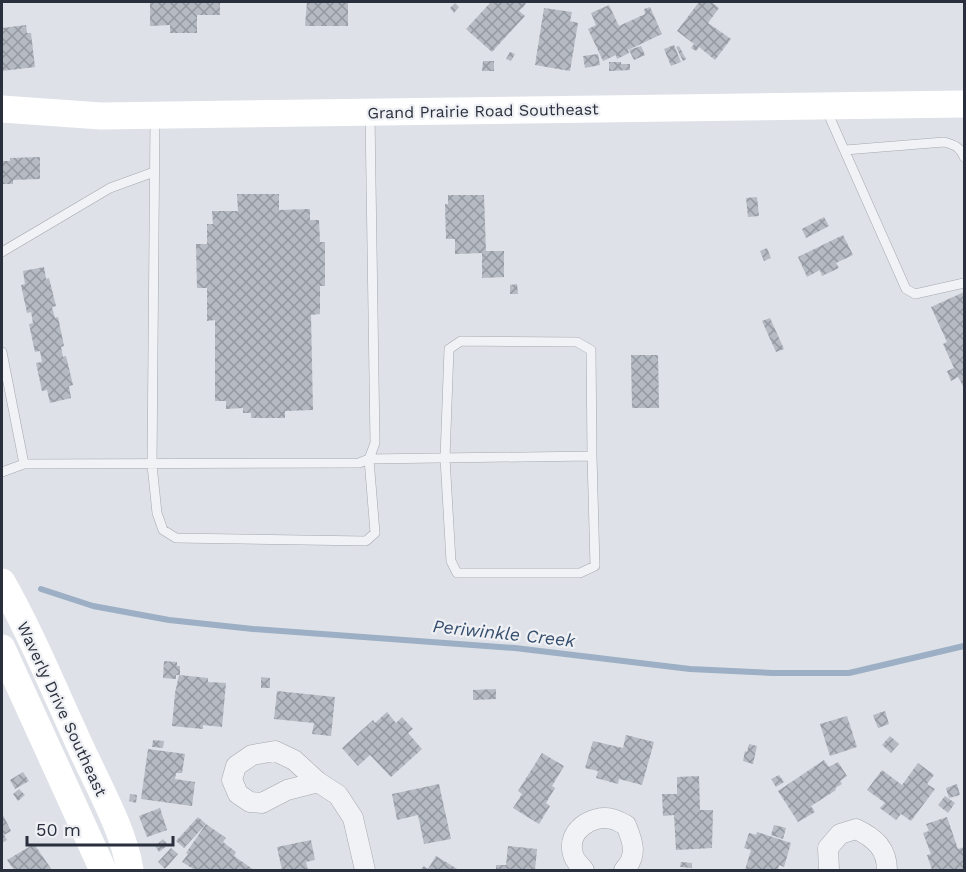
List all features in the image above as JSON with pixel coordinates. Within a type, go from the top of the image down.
[{"type":"main road","name":"Grand Prairie Road Southeast","points":[[2,109],[101,116],[964,105]]},
{"type":"main road","name":"Waverly Drive Southeast","points":[[2,582],[103,795],[128,856],[130,870]]},
{"type":"main road","name":"Waverly Drive Southeast","points":[[2,648],[103,870]]},
{"type":"street","points":[[318,782],[338,795],[353,818],[366,870]]},
{"type":"street","points":[[584,870],[572,854],[573,840],[580,826],[594,819],[611,819],[626,825],[633,843],[631,863],[624,870]]},
{"type":"street","points":[[829,870],[828,848],[840,834],[856,829],[873,837],[887,858],[887,870]]},
{"type":"lane","points":[[825,106],[906,289],[915,294],[964,283]]},
{"type":"lane","points":[[155,115],[152,465],[157,513],[163,530],[176,538],[366,541],[375,533],[369,459],[375,443],[370,112]]},
{"type":"lane","points":[[844,150],[944,142],[956,145],[962,150],[964,157]]},
{"type":"lane","points":[[2,252],[110,188],[154,172]]},
{"type":"lane","points":[[461,341],[577,342],[591,350],[592,456],[595,566],[580,573],[457,573],[451,561],[445,458],[449,349],[461,341]]},
{"type":"lane","points":[[2,352],[24,464]]},
{"type":"lane","points":[[2,472],[24,464],[359,463],[369,459],[592,456]]},
{"type":"building","points":[[150,2],[220,2],[220,15],[197,15],[197,33],[170,33],[170,25],[150,26]]},
{"type":"building","points":[[307,2],[348,2],[348,26],[305,26]]},
{"type":"building","points":[[491,2],[524,2],[526,4],[519,11],[525,16],[492,52],[466,29]]},
{"type":"building","points":[[699,2],[711,2],[719,8],[708,23],[731,39],[715,60],[699,47],[696,51],[691,48],[694,44],[677,31]]},
{"type":"building","points":[[455,3],[459,7],[454,13],[450,8]]},
{"type":"building","points":[[609,5],[619,26],[645,14],[644,9],[650,7],[662,34],[628,50],[629,53],[617,59],[616,55],[603,61],[588,29],[596,25],[591,13]]},
{"type":"building","points":[[544,8],[572,12],[570,21],[578,23],[570,71],[535,65]]},
{"type":"building","points":[[26,25],[27,33],[31,33],[35,67],[2,71],[2,28]]},
{"type":"building","points":[[674,45],[681,62],[671,66],[664,49]]},
{"type":"building","points":[[641,46],[645,55],[634,60],[629,50]]},
{"type":"building","points":[[679,46],[686,59],[683,61],[676,47]]},
{"type":"building","points":[[510,52],[515,54],[511,61],[506,59]]},
{"type":"building","points":[[598,54],[600,65],[585,68],[583,56]]},
{"type":"building","points":[[483,61],[494,61],[494,71],[482,71]]},
{"type":"building","points":[[609,62],[630,64],[630,70],[609,71]]},
{"type":"building","points":[[40,157],[40,179],[13,180],[13,184],[2,184],[2,161],[10,161],[10,158]]},
{"type":"building","points":[[237,194],[279,194],[279,210],[310,209],[310,220],[319,220],[320,242],[325,242],[325,286],[320,286],[320,314],[311,315],[313,410],[285,411],[285,418],[251,418],[251,413],[243,413],[243,408],[226,409],[226,401],[215,401],[215,320],[207,321],[207,288],[197,288],[196,244],[207,244],[207,224],[213,224],[212,211],[238,211]]},
{"type":"building","points":[[448,195],[484,195],[486,251],[504,251],[504,277],[482,278],[482,253],[455,254],[455,239],[446,239],[445,204],[448,204]]},
{"type":"building","points":[[757,197],[759,216],[748,217],[746,198]]},
{"type":"building","points":[[824,217],[829,226],[806,238],[802,229]]},
{"type":"building","points":[[843,235],[853,255],[836,263],[839,268],[822,276],[820,270],[807,277],[798,257]]},
{"type":"building","points":[[767,248],[771,258],[764,261],[760,251]]},
{"type":"building","points":[[44,267],[56,306],[52,307],[55,318],[58,317],[64,346],[61,347],[63,357],[66,356],[73,385],[69,386],[71,398],[50,403],[47,390],[42,391],[36,363],[42,362],[40,351],[35,352],[29,324],[33,323],[31,312],[27,313],[21,285],[25,284],[23,271]]},
{"type":"building","points":[[517,284],[518,294],[510,294],[510,285]]},
{"type":"building","points":[[964,292],[963,386],[958,377],[951,381],[947,371],[954,368],[943,344],[947,342],[931,307]]},
{"type":"building","points":[[770,318],[784,349],[776,352],[762,321]]},
{"type":"building","points":[[631,355],[658,355],[659,408],[632,408]]},
{"type":"building","points":[[164,661],[177,662],[177,666],[180,666],[180,675],[176,675],[176,679],[163,678]]},
{"type":"building","points":[[179,675],[208,678],[208,682],[226,683],[222,727],[203,725],[203,729],[172,726]]},
{"type":"building","points":[[261,677],[270,678],[270,688],[261,688]]},
{"type":"building","points":[[496,689],[496,699],[473,700],[473,690]]},
{"type":"building","points":[[277,691],[335,697],[331,736],[312,734],[314,723],[274,719]]},
{"type":"building","points":[[885,711],[889,724],[878,728],[873,715]]},
{"type":"building","points":[[387,712],[396,723],[402,717],[413,729],[408,733],[422,749],[391,777],[370,755],[358,766],[342,748],[373,720],[375,723]]},
{"type":"building","points":[[847,716],[857,747],[830,756],[820,724]]},
{"type":"building","points":[[626,735],[654,742],[642,785],[619,779],[618,784],[596,778],[598,771],[585,768],[593,741],[623,748]]},
{"type":"building","points":[[890,736],[899,744],[891,753],[882,745]]},
{"type":"building","points":[[153,740],[164,741],[163,748],[152,747]]},
{"type":"building","points":[[749,744],[757,746],[753,764],[743,761]]},
{"type":"building","points":[[148,749],[185,754],[182,773],[176,773],[175,779],[195,782],[192,806],[141,799]]},
{"type":"building","points":[[542,753],[564,766],[552,786],[555,788],[546,803],[550,806],[539,824],[513,808],[522,794],[518,791]]},
{"type":"building","points":[[824,760],[829,767],[838,762],[847,776],[840,781],[842,784],[835,788],[836,790],[811,806],[815,812],[798,822],[778,791]]},
{"type":"building","points":[[918,763],[934,775],[927,784],[935,789],[911,821],[901,814],[896,820],[880,808],[885,803],[867,790],[882,770],[902,785]]},
{"type":"building","points":[[23,772],[29,781],[15,789],[10,780]]},
{"type":"building","points":[[779,775],[784,782],[776,787],[771,779]]},
{"type":"building","points":[[699,776],[700,810],[713,810],[712,848],[676,850],[674,815],[663,816],[662,794],[677,794],[677,777]]},
{"type":"building","points":[[439,784],[451,839],[424,844],[418,815],[397,820],[392,794]]},
{"type":"building","points":[[957,784],[960,795],[949,798],[946,788]]},
{"type":"building","points":[[19,789],[25,795],[18,801],[13,794]]},
{"type":"building","points":[[130,794],[137,795],[136,803],[129,801]]},
{"type":"building","points":[[945,796],[955,803],[948,813],[938,805]]},
{"type":"building","points":[[160,808],[167,830],[147,837],[139,816]]},
{"type":"building","points":[[2,813],[11,831],[4,835],[7,840],[2,843]]},
{"type":"building","points":[[198,817],[206,824],[184,848],[176,841]]},
{"type":"building","points":[[947,817],[958,849],[964,847],[964,870],[932,870],[927,855],[931,854],[923,833],[929,831],[926,824]]},
{"type":"building","points":[[206,824],[226,838],[223,842],[236,852],[234,856],[254,870],[195,870],[182,862]]},
{"type":"building","points":[[774,825],[786,828],[783,839],[771,835]]},
{"type":"building","points":[[757,832],[791,843],[784,867],[779,865],[778,870],[745,870],[751,850],[744,848],[749,833],[756,835]]},
{"type":"building","points":[[163,839],[168,845],[159,852],[155,846]]},
{"type":"building","points":[[311,840],[315,860],[306,862],[308,870],[282,870],[277,847]]},
{"type":"building","points":[[34,844],[52,870],[14,870],[7,860]]},
{"type":"building","points":[[508,846],[537,849],[535,870],[496,870],[496,865],[506,865]]},
{"type":"building","points":[[171,848],[178,854],[165,869],[158,862]]},
{"type":"building","points":[[436,856],[459,870],[420,870],[424,866],[428,869]]},
{"type":"building","points":[[681,862],[692,863],[692,868],[680,867]]},
{"type":"waterway","name":"Periwinkle Creek","points":[[41,589],[93,606],[169,620],[253,629],[515,648],[690,669],[772,673],[849,673],[964,646]]}]
